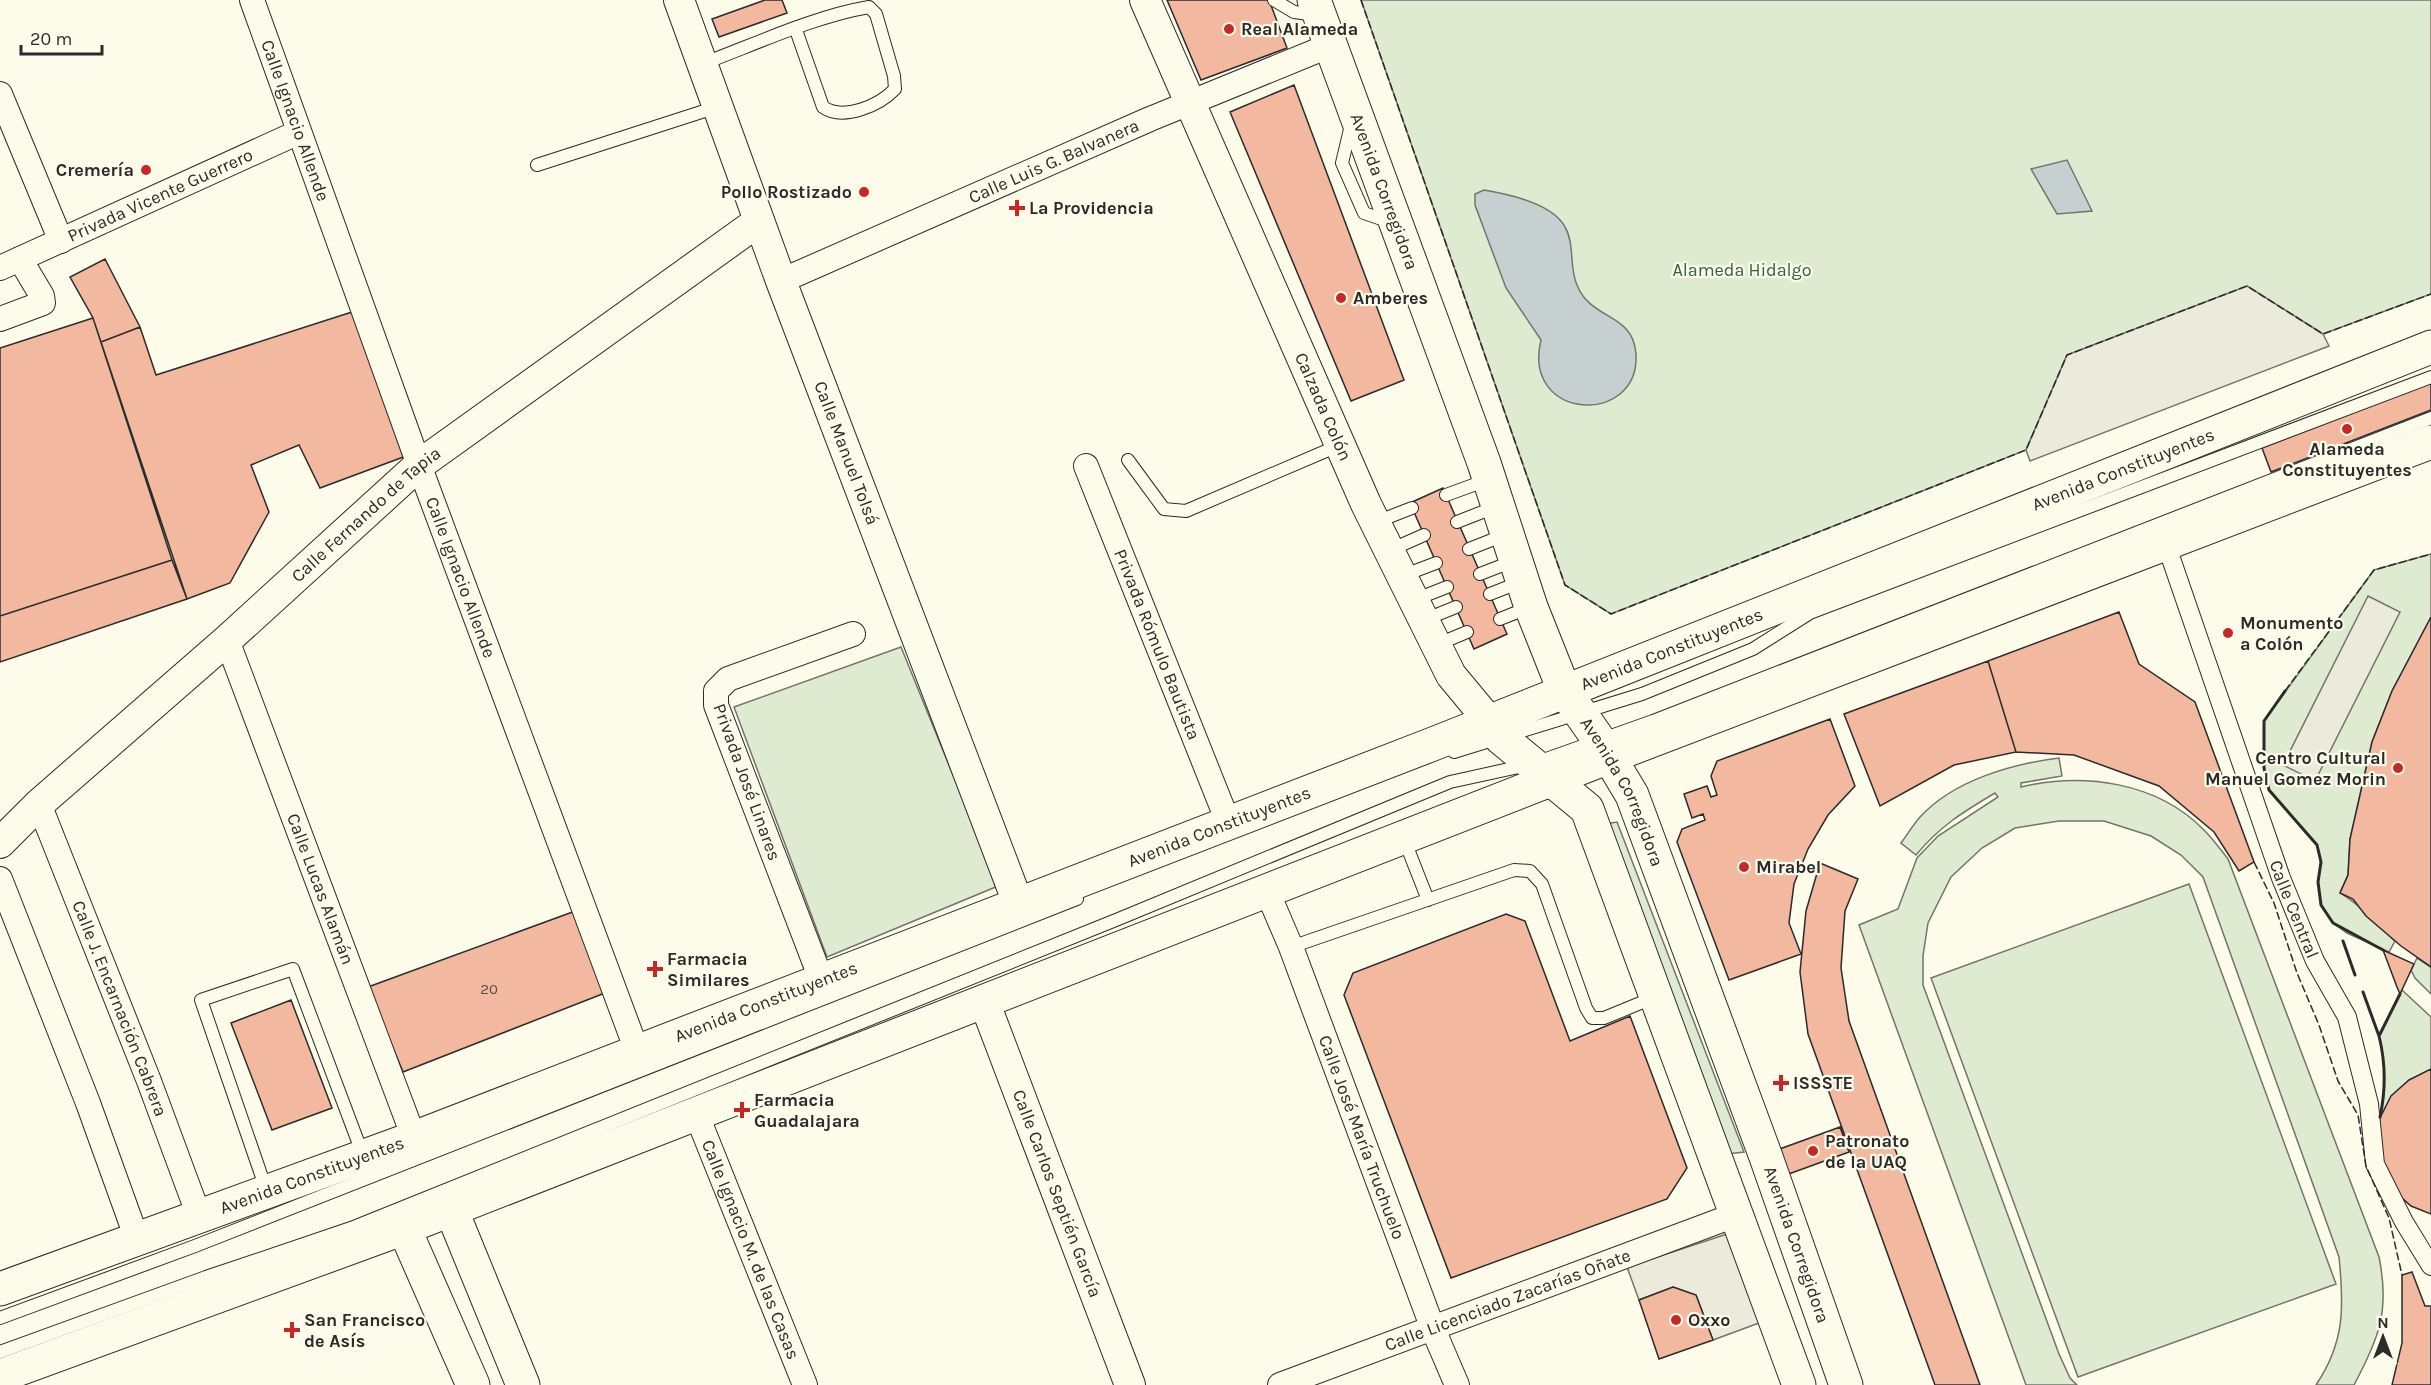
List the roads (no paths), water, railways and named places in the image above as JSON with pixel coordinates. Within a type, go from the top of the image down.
[{"type":"main road","name":"Avenida Corregidora","points":[[1322,20],[1511,544],[1572,702],[1632,795],[1687,941],[1846,1385]]},
{"type":"main road","name":"Avenida Constituyentes","points":[[0,1289],[414,1138],[1228,822],[1572,702],[2431,346]]},
{"type":"main road","points":[[11,1370],[404,1228],[1267,891],[1403,837],[1542,772],[2166,544],[2431,442]]},
{"type":"main road","name":"Calzada Colón","points":[[1495,730],[1542,772]]},
{"type":"main road","name":"Avenida Corregidora","points":[[1542,772],[1587,809],[1799,1385]]},
{"type":"main road","points":[[451,1209],[523,1385]]},
{"type":"main road","points":[[404,1228],[473,1385]]},
{"type":"street","name":"Calle Ignacio Allende","points":[[252,0],[419,465],[637,1051]]},
{"type":"street","name":"Calle Manuel Tolsá","points":[[680,0],[781,282],[1018,903]]},
{"type":"street","name":"Calzada Colón","points":[[1145,0],[1376,522],[1451,675],[1495,730]]},
{"type":"street","name":"Calle Luis G. Balvanera","points":[[781,282],[1190,102],[1322,20]]},
{"type":"street","points":[[0,94],[61,241]]},
{"type":"street","name":"Privada Vicente Guerrero","points":[[0,319],[43,303],[42,296],[10,263],[299,132]]},
{"type":"street","name":"Calle Fernando de Tapia","points":[[0,843],[39,804],[227,640],[419,465],[759,221]]},
{"type":"street","name":"Privada Rómulo Bautista","points":[[1086,466],[1228,822]]},
{"type":"street","name":"Calle Central","points":[[2166,544],[2281,878],[2315,961],[2331,993],[2348,1017],[2369,1104],[2375,1164],[2404,1222],[2431,1266]]},
{"type":"street","name":"Privada José Linares","points":[[821,979],[716,705],[716,691],[728,680],[853,634]]},
{"type":"street","name":"Calle Lucas Alamán","points":[[227,640],[414,1138]]},
{"type":"street","name":"Calle J. Encarnación Cabrera","points":[[39,804],[149,1081],[199,1216]]},
{"type":"street","points":[[0,879],[88,1103],[137,1239]]},
{"type":"street","name":"Calle José María Truchuelo","points":[[1267,891],[1290,946],[1433,1329],[1457,1385]]},
{"type":"street","name":"Calle Carlos Septién García","points":[[984,1001],[1130,1385]]},
{"type":"street","name":"Calle Ignacio M. de las Casas","points":[[696,1113],[805,1385]]},
{"type":"street","name":"Calle Licenciado Zacarías Oñate","points":[[1280,1385],[1735,1215]]},
{"type":"lane","points":[[1274,0],[1294,12],[1322,20]]},
{"type":"lane","points":[[702,64],[795,30],[869,7],[876,14],[894,76],[895,88],[887,97],[844,115],[831,113],[823,107],[795,30]]},
{"type":"lane","points":[[537,165],[717,106]]},
{"type":"lane","points":[[1572,702],[1642,694],[1753,649],[1810,613],[2431,377]]},
{"type":"lane","points":[[1604,749],[2431,418]]},
{"type":"lane","points":[[1128,460],[1164,509],[1185,511],[1341,445]]},
{"type":"lane","points":[[1446,495],[1511,544]]},
{"type":"lane","points":[[1376,522],[1412,508]]},
{"type":"lane","points":[[1457,522],[1511,544]]},
{"type":"lane","points":[[1413,598],[1424,535]]},
{"type":"lane","points":[[1469,549],[1511,544]]},
{"type":"lane","points":[[1480,574],[1511,544]]},
{"type":"lane","points":[[1490,594],[1511,544]]},
{"type":"lane","points":[[1500,619],[1511,544]]},
{"type":"lane","points":[[1413,598],[1436,562]]},
{"type":"lane","points":[[1413,598],[1447,587]]},
{"type":"lane","points":[[1413,598],[1456,608]]},
{"type":"lane","points":[[1413,598],[1467,632]]},
{"type":"lane","points":[[1439,757],[1495,730]]},
{"type":"lane","points":[[11,1370],[206,1277],[351,1228],[1094,929],[1450,782],[1542,772]]},
{"type":"lane","points":[[1403,837],[1428,900]]},
{"type":"lane","points":[[1290,946],[1514,870],[1530,871],[1542,885],[1586,1008],[1592,1018],[1604,1018],[1656,997]]},
{"type":"lane","points":[[0,1318],[195,1246],[1095,892]]},
{"type":"lane","points":[[267,1192],[201,1000],[293,969],[364,1156]]},
{"type":"place","name":"Real Alameda","points":[[1229,29]]},
{"type":"place","name":"Cremería","points":[[146,170]]},
{"type":"place","name":"Pollo Rostizado","points":[[864,192]]},
{"type":"place","name":"La Providencia","points":[[1017,208]]},
{"type":"place","name":"Amberes","points":[[1341,298]]},
{"type":"place","name":"Alameda Constituyentes","points":[[2347,429]]},
{"type":"place","name":"Monumento a Colón","points":[[2228,633]]},
{"type":"place","name":"Centro Cultural Manuel Gomez Morin","points":[[2398,768]]},
{"type":"place","name":"Mirabel","points":[[1744,867]]},
{"type":"place","name":"Farmacia Similares","points":[[655,969]]},
{"type":"place","name":"ISSSTE","points":[[1781,1083]]},
{"type":"place","name":"Farmacia Guadalajara","points":[[742,1110]]},
{"type":"place","name":"Patronato de la UAQ","points":[[1813,1151]]},
{"type":"place","name":"Oxxo","points":[[1676,1320]]},
{"type":"place","name":"San Francisco de Asís","points":[[292,1330]]},
{"type":"park label","name":"Alameda Hidalgo","points":[[1742,270]]}]
